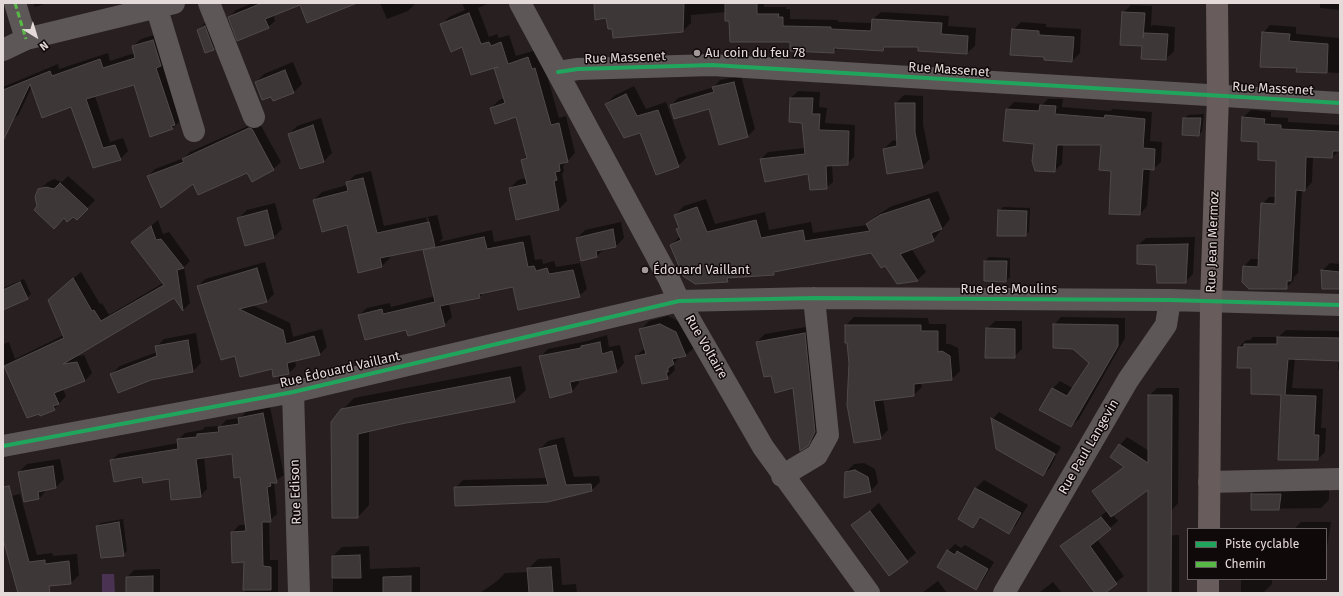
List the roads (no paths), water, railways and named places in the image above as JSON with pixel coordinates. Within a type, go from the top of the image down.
[{"type":"main road","name":"Rue Jean Mermoz","points":[[1209,528],[1211,302],[1218,96],[1217,3]]},
{"type":"main road","points":[[1208,580],[1208,593]]},
{"type":"street","points":[[15,3],[26,39]]},
{"type":"street","points":[[209,3],[254,116]]},
{"type":"street","name":"Rue Voltaire","points":[[520,3],[669,279],[678,301],[763,447],[782,476],[869,593]]},
{"type":"street","points":[[3,50],[26,39],[166,6],[194,131]]},
{"type":"street","name":"Rue Massenet","points":[[558,72],[578,69],[712,65],[1340,103]]},
{"type":"street","points":[[782,476],[817,455],[828,435],[814,298]]},
{"type":"street","name":"Rue des Moulins","points":[[678,301],[814,298],[1170,300],[1340,305]]},
{"type":"street","name":"Rue Paul Langevin","points":[[1004,593],[1128,380],[1166,325],[1170,300]]},
{"type":"street","name":"Rue Édouard Vaillant","points":[[3,446],[293,392],[678,301]]},
{"type":"street","name":"Rue Edison","points":[[293,392],[299,593]]},
{"type":"street","points":[[1209,482],[1340,479]]},
{"type":"place","name":"Au coin du feu 78","points":[[697,53]]},
{"type":"place","name":"Édouard Vaillant","points":[[645,270]]}]
